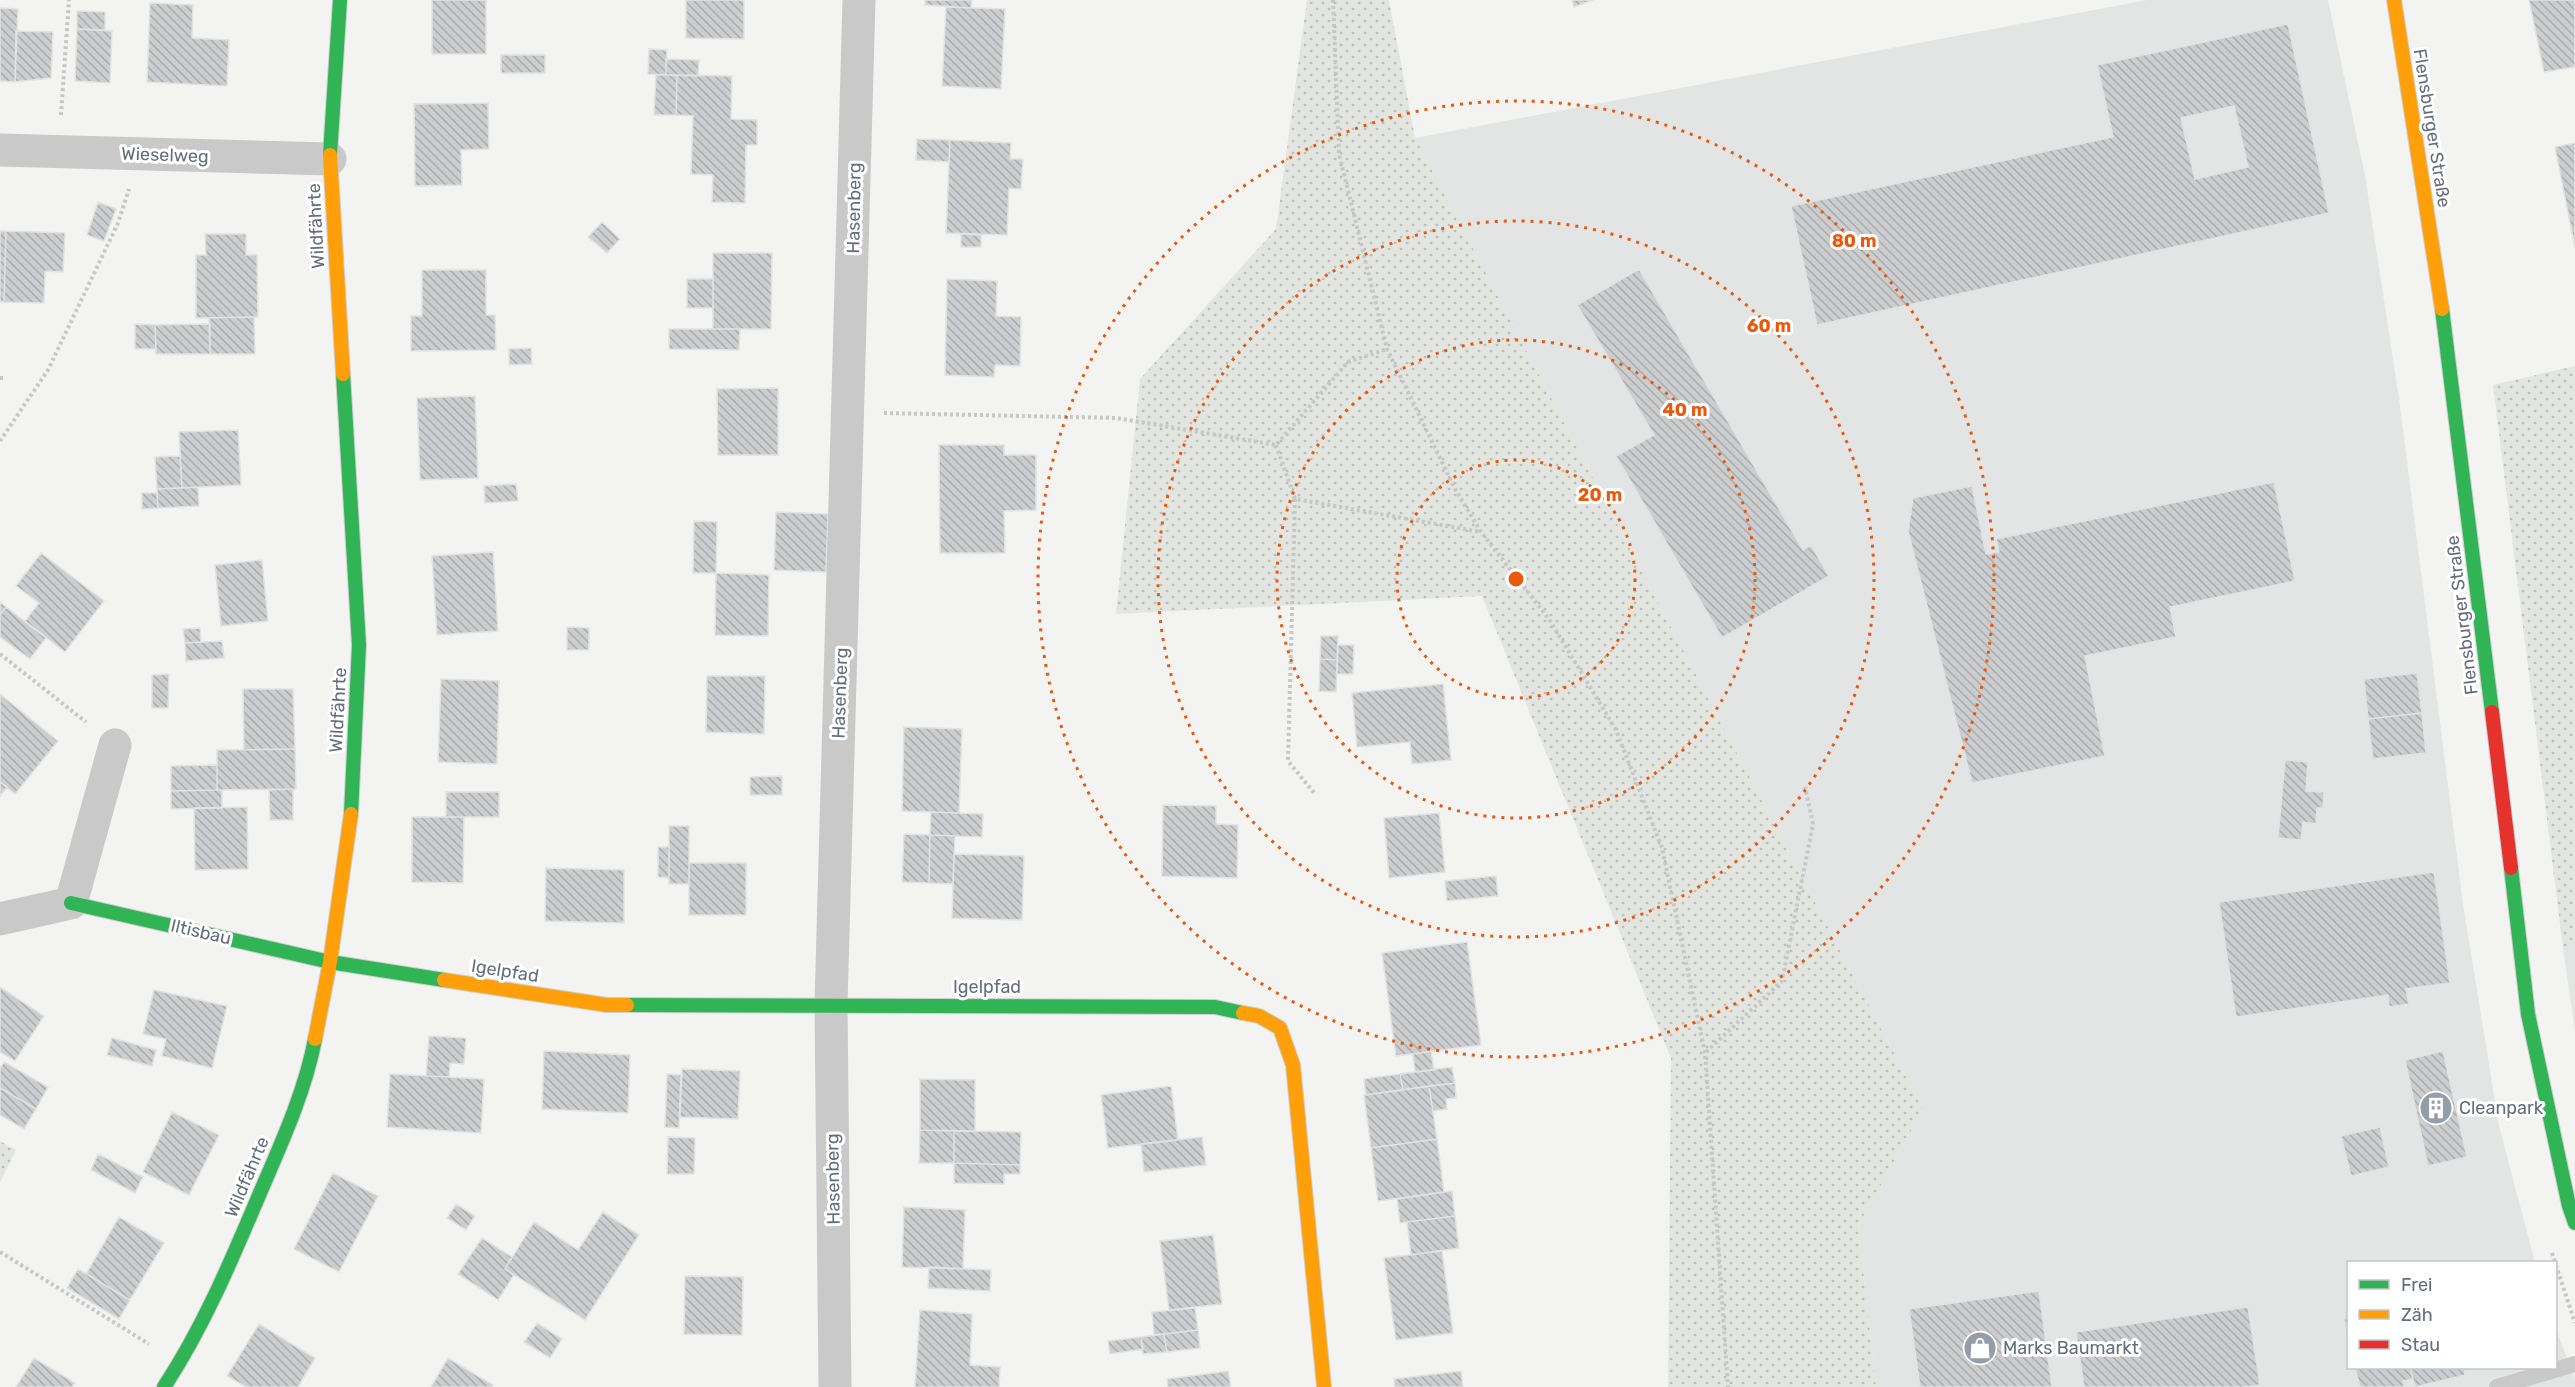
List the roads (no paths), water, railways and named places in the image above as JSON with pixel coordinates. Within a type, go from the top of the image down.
[{"type":"street","name":"Wildfährte","points":[[164,1387],[180,1363],[233,1257],[287,1129],[314,1046],[330,962],[351,814],[359,645],[330,159],[340,0]]},
{"type":"street","name":"Hasenberg","points":[[835,1387],[831,1004],[859,0]]},
{"type":"street","name":"Flensburger Straße","points":[[2394,0],[2449,352],[2529,1014],[2569,1206],[2575,1223]]},
{"type":"street","name":"Wieselweg","points":[[0,150],[330,159]]},
{"type":"street","points":[[71,903],[115,745]]},
{"type":"street","name":"Iltisbau","points":[[0,919],[71,903],[330,962]]},
{"type":"street","name":"Igelpfad","points":[[330,962],[607,1005],[1215,1007],[1259,1016],[1280,1028],[1293,1065],[1324,1387]]},
{"type":"lane","points":[[2497,1387],[2575,1364]]},
{"type":"place","name":"Cleanpark","points":[[2436,1108]]},
{"type":"place","name":"Marks Baumarkt","points":[[1980,1348]]}]
